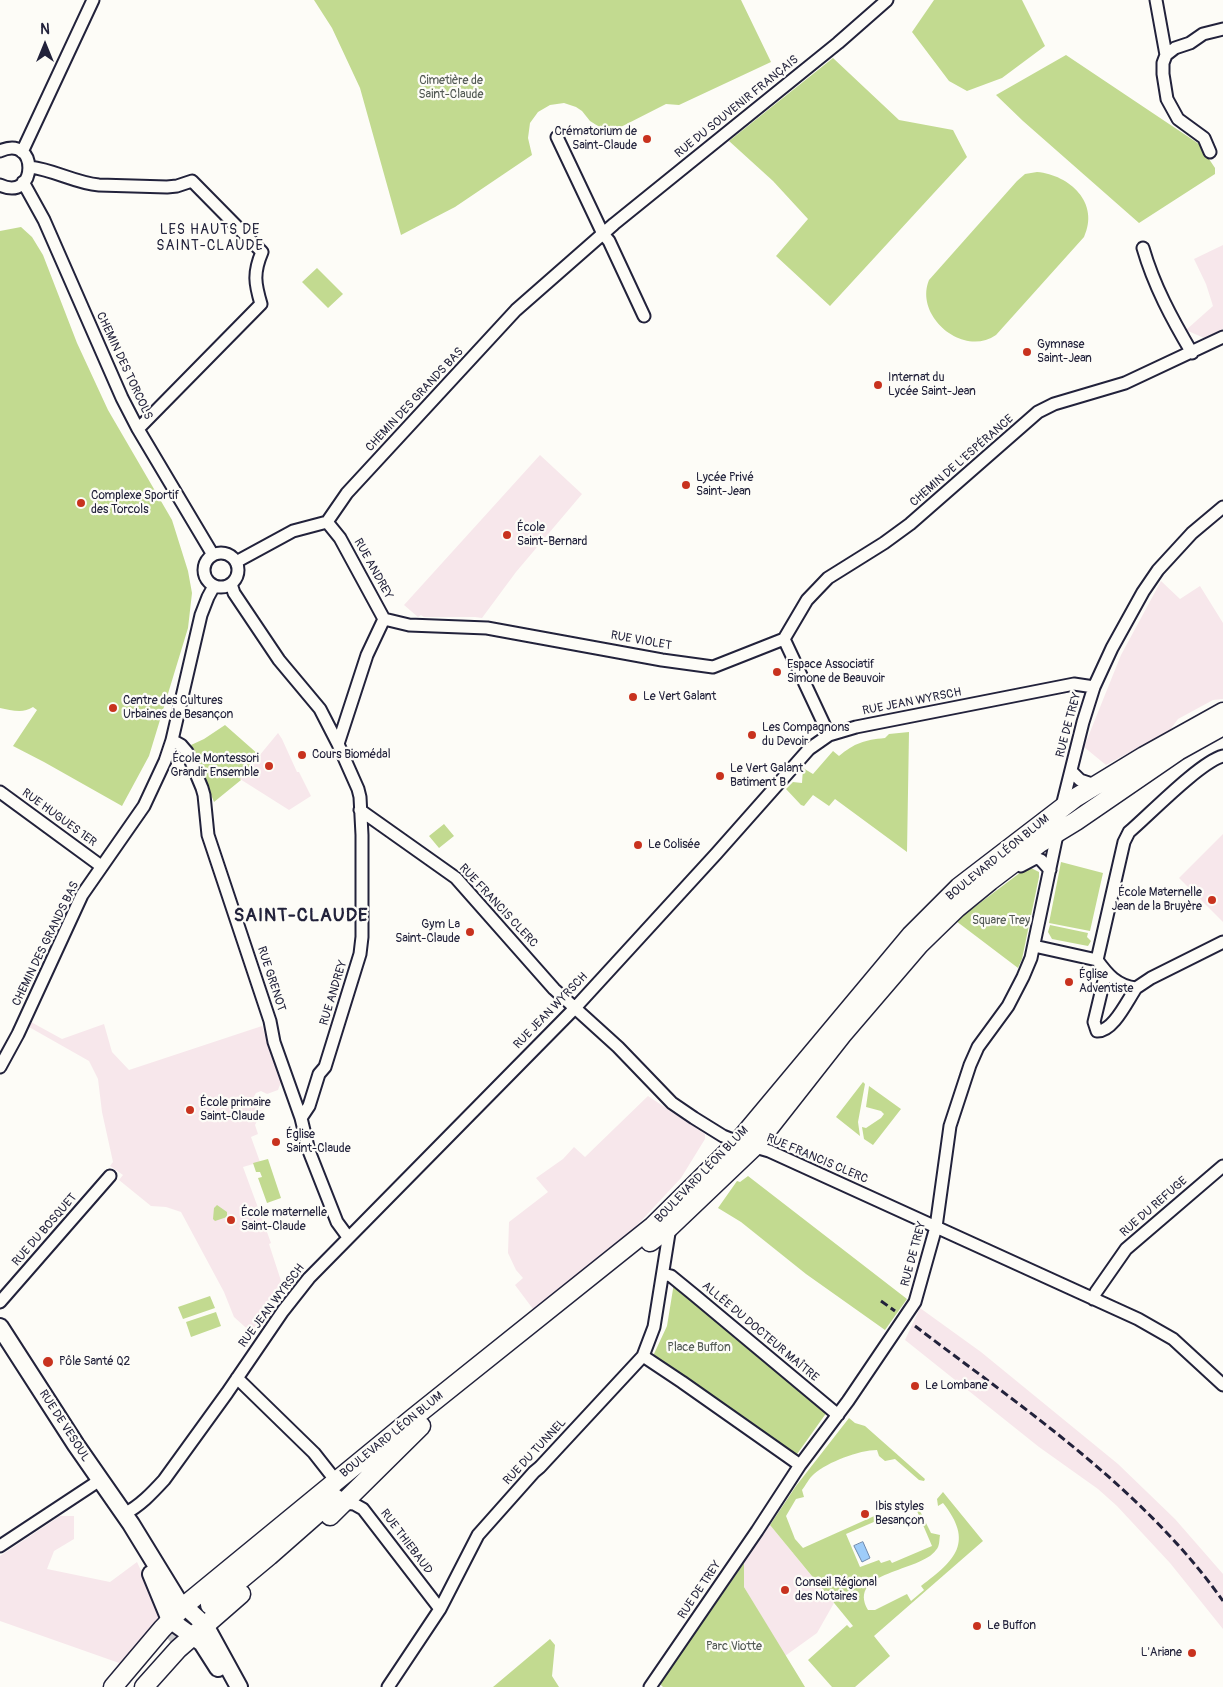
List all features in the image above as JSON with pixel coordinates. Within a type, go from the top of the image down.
[{"type":"main road","name":"BOULEVARD LÉON BLUM","points":[[210,1605],[269,1556],[417,1422],[653,1226],[746,1145],[910,935],[959,887],[1062,807],[1095,785],[1223,712]]},
{"type":"main road","name":"BOULEVARD LÉON BLUM","points":[[113,1687],[184,1606],[336,1481],[417,1422],[670,1226],[746,1145],[920,944],[957,908],[990,881],[1057,832],[1178,751],[1223,726]]},
{"type":"main road","name":"RUE DE VESOUL","points":[[0,1327],[127,1519],[176,1599],[184,1606],[232,1687]]},
{"type":"main road","points":[[144,1687],[178,1649],[200,1635],[344,1503],[417,1422]]},
{"type":"main road","name":"RUE DE VESOUL","points":[[127,1519],[170,1620],[200,1635],[239,1687]]},
{"type":"main road","points":[[126,1687],[168,1639]]},
{"type":"street","points":[[22,152],[94,0]]},
{"type":"street","name":"RUE DU SOUVENIR FRANÇAIS","points":[[603,234],[888,0]]},
{"type":"street","points":[[1156,0],[1166,55],[1163,64],[1163,74],[1167,99],[1178,119],[1204,138],[1210,152]]},
{"type":"street","points":[[1166,55],[1175,48],[1190,43],[1203,34],[1223,29]]},
{"type":"street","points":[[557,137],[644,316]]},
{"type":"street","points":[[0,185],[13,188],[23,182],[27,178],[30,167],[26,156],[22,152],[1,147]]},
{"type":"street","points":[[30,167],[46,169],[94,185],[168,187],[192,181],[262,252],[256,266],[255,279],[261,304],[138,429]]},
{"type":"street","name":"CHEMIN DES TORCOLS","points":[[23,182],[44,220],[122,398],[138,429],[213,555]]},
{"type":"street","name":"CHEMIN DES GRANDS BAS","points":[[327,522],[347,493],[516,310],[603,234]]},
{"type":"street","points":[[1144,248],[1150,272],[1170,316],[1192,352]]},
{"type":"street","name":"CHEMIN DE L'ESPÉRANCE","points":[[784,639],[807,600],[828,578],[884,543],[910,524],[1038,412],[1054,404],[1125,383],[1223,337]]},
{"type":"street","name":"RUE DE TREY","points":[[650,1687],[800,1465],[838,1414],[914,1302],[936,1226],[950,1126],[970,1065],[978,1047],[1008,1006],[1023,978],[1034,946],[1070,771],[1094,687],[1112,648],[1143,592],[1158,570],[1192,533],[1223,508]]},
{"type":"street","points":[[236,562],[274,539],[293,531],[327,522]]},
{"type":"street","name":"RUE ANDREY","points":[[327,522],[345,546],[384,619],[367,655],[338,744]]},
{"type":"street","points":[[218,553],[228,555],[236,562],[238,572],[231,584],[214,586],[206,578],[204,573],[205,562],[213,555],[218,553]]},
{"type":"street","name":"RUE ANDREY","points":[[231,584],[234,593],[279,660],[320,709],[338,744],[360,797],[362,835],[362,937],[360,954],[325,1067],[319,1074],[309,1106],[301,1118]]},
{"type":"street","name":"CHEMIN DES GRANDS BAS","points":[[0,1067],[18,1034],[82,895],[144,806],[165,762],[172,740],[201,615],[214,586]]},
{"type":"street","name":"RUE VIOLET","points":[[384,619],[409,625],[487,628],[662,660],[713,667],[784,639]]},
{"type":"street","points":[[784,639],[829,735]]},
{"type":"street","name":"RUE JEAN WYRSCH","points":[[127,1519],[164,1480],[302,1286],[348,1237],[574,1009],[716,854],[809,748],[829,735],[893,719],[1074,684],[1094,687]]},
{"type":"street","name":"RUE GRENOT","points":[[172,740],[181,745],[187,752],[202,788],[208,835],[270,1021],[281,1065],[301,1118]]},
{"type":"street","points":[[1097,960],[1124,842],[1129,832],[1187,780],[1216,757],[1223,756]]},
{"type":"street","name":"RUE DE TREY","points":[[1070,771],[1080,780],[1095,785]]},
{"type":"street","name":"RUE HUGUES 1ER","points":[[0,792],[101,866]]},
{"type":"street","name":"RUE FRANCIS CLERC","points":[[360,810],[456,878],[554,989],[618,1047],[672,1103],[694,1118],[746,1145],[769,1151],[1138,1319],[1173,1339],[1223,1385]]},
{"type":"street","name":"BOULEVARD LÉON BLUM","points":[[957,908],[1031,859],[1041,860],[1050,870]]},
{"type":"street","points":[[1106,972],[1094,1022],[1097,1031],[1103,1032],[1111,1027],[1136,988],[1150,978],[1223,942]]},
{"type":"street","points":[[1034,946],[1097,960],[1106,972],[1125,987],[1136,988]]},
{"type":"street","points":[[301,1118],[309,1151],[337,1222],[348,1237]]},
{"type":"street","name":"RUE DU REFUGE","points":[[1093,1299],[1126,1250],[1223,1166]]},
{"type":"street","name":"RUE DU BOSQUET","points":[[0,1302],[110,1176]]},
{"type":"street","name":"RUE DU TUNNEL","points":[[388,1687],[440,1609],[478,1535],[534,1472],[643,1356],[654,1327],[670,1226]]},
{"type":"street","name":"ALLÉE DU DOCTEUR MAÎTRE","points":[[663,1274],[671,1276],[838,1414]]},
{"type":"street","points":[[643,1356],[800,1465]]},
{"type":"street","points":[[237,1378],[326,1466],[336,1481]]},
{"type":"street","points":[[0,1546],[100,1480]]},
{"type":"street","name":"RUE THIEBAUD","points":[[344,1503],[354,1504],[363,1509],[440,1609]]},
{"type":"shaded area","points":[[1223,245],[1223,329],[1204,338],[1186,330],[1213,306],[1206,284],[1194,259]]},
{"type":"shaded area","name":"École Saint-Bernard","points":[[540,455],[582,494],[516,572],[482,618],[424,617],[421,615],[418,617],[404,605]]},
{"type":"shaded area","points":[[1161,581],[1180,599],[1200,586],[1223,623],[1223,699],[1213,700],[1178,719],[1169,731],[1106,765],[1084,747],[1121,655]]},
{"type":"shaded area","points":[[278,733],[311,796],[289,810],[240,779]]},
{"type":"shaded area","name":"École Maternelle Jean de la Bruyère","points":[[1223,834],[1223,922],[1179,878]]},
{"type":"shaded area","points":[[31,1022],[62,1039],[104,1024],[112,1052],[129,1070],[262,1026],[281,1082],[278,1090],[267,1094],[261,1091],[256,1093],[253,1098],[257,1109],[263,1111],[264,1114],[260,1115],[255,1125],[258,1134],[251,1137],[260,1162],[243,1167],[271,1243],[269,1244],[284,1290],[254,1335],[234,1317],[224,1292],[181,1212],[166,1207],[151,1206],[119,1180],[123,1175],[110,1166],[113,1162],[102,1112],[98,1079],[89,1061],[29,1027]]},
{"type":"shaded area","points":[[648,1096],[705,1134],[705,1139],[681,1178],[628,1235],[533,1309],[515,1285],[523,1278],[516,1270],[508,1253],[509,1222],[548,1192],[536,1178],[563,1159],[574,1147],[585,1157]]},
{"type":"shaded area","points":[[920,1308],[981,1352],[1118,1464],[1175,1519],[1223,1574],[1223,1629],[1170,1563],[1117,1506],[1098,1489],[1039,1447],[905,1340]]},
{"type":"shaded area","points":[[60,1516],[74,1516],[74,1539],[54,1551],[47,1569],[110,1582],[137,1562],[157,1605],[159,1615],[157,1624],[122,1664],[0,1621],[0,1556]]},
{"type":"shaded area","points":[[770,1525],[834,1603],[817,1633],[785,1656],[744,1587],[744,1563]]},
{"type":"green space","name":"Cimetière de Saint-Claude","points":[[314,0],[741,0],[771,62],[679,105],[666,104],[609,133],[590,121],[576,107],[564,103],[550,105],[538,112],[530,123],[528,138],[532,155],[455,207],[401,235],[360,88],[332,28]]},
{"type":"green space","points":[[934,0],[1022,0],[1045,46],[1002,78],[967,91],[949,81],[912,32]]},
{"type":"green space","points":[[1066,55],[1199,144],[1215,168],[1215,174],[1139,223],[996,95]]},
{"type":"green space","points":[[833,58],[899,120],[953,130],[967,157],[830,306],[776,256],[808,219],[773,181],[729,141]]},
{"type":"green space","points":[[1037,172],[1061,179],[1079,193],[1085,202],[1088,213],[1088,225],[1084,237],[996,335],[983,341],[969,341],[956,337],[944,330],[935,319],[929,307],[926,294],[929,280],[1017,181],[1025,174]]},
{"type":"green space","name":"Complexe Sportif des Torcols","points":[[21,227],[32,237],[43,255],[77,343],[108,410],[172,520],[188,571],[192,593],[188,628],[149,756],[122,806],[13,746],[37,710],[33,707],[21,711],[0,708],[0,231]]},
{"type":"green space","points":[[317,268],[343,294],[328,308],[302,282]]},
{"type":"green space","points":[[225,725],[259,755],[241,780],[214,802],[191,745]]},
{"type":"green space","points":[[909,732],[907,852],[835,799],[829,806],[813,795],[804,806],[786,789],[793,782],[802,783],[803,768],[813,774],[833,751],[839,756],[860,743],[885,738],[889,734]]},
{"type":"green space","points":[[444,824],[454,836],[439,848],[429,836]]},
{"type":"green space","points":[[1061,862],[1103,873],[1090,931],[1049,923]]},
{"type":"green space","name":"Square Trey","points":[[1031,868],[1039,872],[1039,877],[1022,959],[1018,968],[956,921],[1025,869]]},
{"type":"green space","points":[[1050,925],[1088,933],[1087,937],[1091,941],[1088,946],[1052,939],[1048,932]]},
{"type":"green space","points":[[863,1082],[865,1084],[858,1122],[860,1136],[836,1117]]},
{"type":"green space","points":[[869,1086],[901,1109],[873,1145],[864,1139],[862,1127],[866,1128],[884,1114],[881,1111],[866,1107]]},
{"type":"green space","points":[[268,1159],[281,1198],[267,1203],[258,1178],[262,1177],[260,1172],[256,1172],[253,1163]]},
{"type":"green space","points":[[748,1176],[907,1299],[885,1330],[806,1274],[741,1222],[718,1208],[737,1181],[740,1182]]},
{"type":"green space","points":[[217,1205],[227,1212],[227,1217],[215,1221],[213,1219],[214,1208]]},
{"type":"green space","name":"Place Buffon","points":[[674,1283],[827,1412],[795,1457],[653,1356],[667,1326]]},
{"type":"green space","points":[[210,1296],[215,1308],[183,1319],[178,1307]]},
{"type":"green space","points":[[216,1312],[221,1326],[191,1337],[186,1322]]},
{"type":"green space","points":[[849,1418],[855,1423],[865,1426],[925,1479],[924,1481],[919,1480],[895,1459],[885,1461],[879,1456],[877,1450],[853,1454],[835,1461],[812,1476],[802,1490],[804,1497],[796,1499],[786,1516],[795,1539],[803,1548],[881,1513],[883,1518],[846,1534],[860,1567],[879,1560],[881,1563],[890,1560],[892,1563],[932,1546],[917,1511],[920,1511],[931,1533],[940,1535],[939,1545],[928,1557],[888,1574],[867,1587],[864,1597],[868,1610],[875,1610],[907,1594],[911,1601],[924,1590],[921,1586],[944,1568],[952,1559],[959,1540],[958,1529],[943,1503],[938,1506],[937,1499],[943,1492],[983,1541],[874,1636],[890,1656],[855,1687],[832,1687],[808,1660],[847,1625],[850,1628],[853,1626],[770,1525],[796,1486]]},
{"type":"green space","name":"Parc Viotte","points":[[744,1563],[744,1587],[805,1687],[663,1687],[660,1684]]},
{"type":"green space","points":[[550,1639],[555,1645],[552,1676],[559,1687],[493,1687]]},
{"type":"water","points":[[863,1542],[870,1558],[862,1562],[854,1546]]},
{"type":"tunnel","points":[[168,1639],[207,1607]]},
{"type":"railway","points":[[881,1301],[895,1311]]},
{"type":"railway","points":[[915,1326],[1080,1452],[1119,1486],[1191,1560],[1223,1601]]},
{"type":"place","name":"Crématorium de Saint-Claude","points":[[647,139]]},
{"type":"place","name":"Gymnase Saint-Jean","points":[[1027,352]]},
{"type":"place","name":"Internat du Lycée Saint-Jean","points":[[878,385]]},
{"type":"place","name":"Lycée Privé Saint-Jean","points":[[686,485]]},
{"type":"place","name":"Complexe Sportif des Torcols","points":[[81,503]]},
{"type":"place","name":"École Saint-Bernard","points":[[507,535]]},
{"type":"place","name":"Espace Associatif Simone de Beauvoir","points":[[777,672]]},
{"type":"place","name":"Le Vert Galant","points":[[633,697]]},
{"type":"place","name":"Centre des Cultures Urbaines de Besançon","points":[[113,708]]},
{"type":"place","name":"Les Compagnons du Devoir","points":[[752,735]]},
{"type":"place","name":"Cours Biomédal","points":[[302,755]]},
{"type":"place","name":"École Montessori Grandir Ensemble","points":[[269,766]]},
{"type":"place","name":"Le Vert Galant Batiment B","points":[[720,776]]},
{"type":"place","name":"Le Colisée","points":[[638,845]]},
{"type":"place","name":"École Maternelle Jean de la Bruyère","points":[[1212,900]]},
{"type":"place","name":"Gym La Saint-Claude","points":[[470,932]]},
{"type":"place","name":"Église Adventiste","points":[[1069,982]]},
{"type":"place","name":"École primaire Saint-Claude","points":[[190,1110]]},
{"type":"place","name":"Église Saint-Claude","points":[[276,1142]]},
{"type":"place","name":"École maternelle Saint-Claude","points":[[231,1220]]},
{"type":"place","name":"Pôle Santé Q2","points":[[48,1362]]},
{"type":"place","name":"Le Lombane","points":[[915,1386]]},
{"type":"place","name":"Ibis styles Besançon","points":[[865,1514]]},
{"type":"place","name":"Conseil Régional des Notaires","points":[[785,1590]]},
{"type":"place","name":"Le Buffon","points":[[977,1626]]},
{"type":"place","name":"L'Ariane","points":[[1192,1653]]},
{"type":"district","name":"LES HAUTS DE SAINT-CLAUDE","points":[[210,238]]},
{"type":"district","name":"SAINT-CLAUDE","points":[[301,916]]}]
